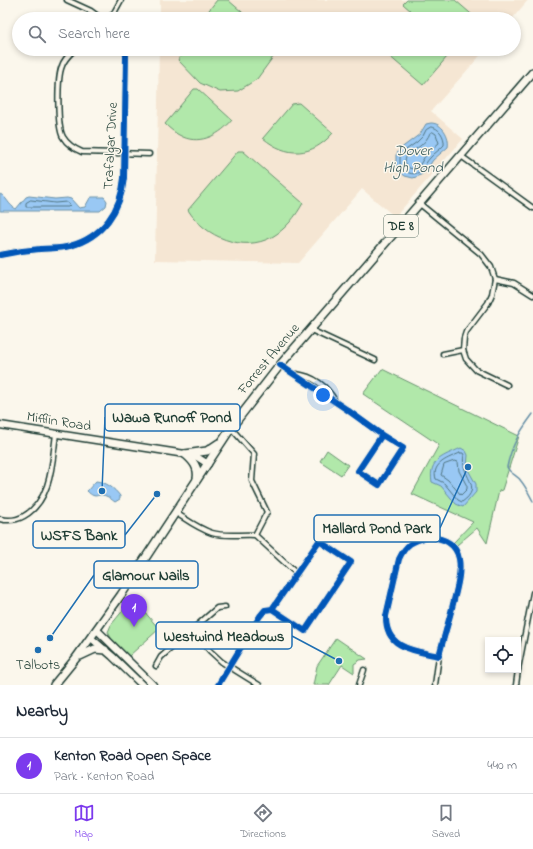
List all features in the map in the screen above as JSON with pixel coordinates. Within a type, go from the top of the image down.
[{"type":"highway","name":"Forrest Avenue","points":[[54,685],[97,630],[231,428],[280,365],[533,72]]},
{"type":"highway","points":[[185,454],[207,451],[226,436]]},
{"type":"highway","points":[[185,454],[196,466],[198,474],[195,483]]},
{"type":"highway","points":[[76,658],[95,649],[105,650]]},
{"type":"main road","name":"Mifflin Road","points":[[0,425],[185,454],[198,457],[208,464]]},
{"type":"main road","points":[[97,630],[153,685]]},
{"type":"main road","points":[[91,638],[142,685]]},
{"type":"street","points":[[67,0],[92,12]]},
{"type":"street","points":[[114,12],[121,0]]},
{"type":"street","points":[[69,56],[64,61],[60,72],[59,122],[61,133],[67,143],[82,152],[149,154]]},
{"type":"street","name":"Trafalgar Drive","points":[[0,254],[77,244],[93,235],[110,218],[120,199],[124,178],[126,56]]},
{"type":"street","points":[[461,156],[533,208]]},
{"type":"street","points":[[420,204],[485,257],[491,267],[495,279],[490,299],[466,332],[463,350],[466,359],[476,370],[507,385]]},
{"type":"street","points":[[495,279],[514,283],[533,295]]},
{"type":"street","points":[[311,330],[375,360]]},
{"type":"street","points":[[443,354],[463,350]]},
{"type":"street","points":[[280,365],[403,448],[379,485],[358,471],[382,435]]},
{"type":"street","points":[[293,374],[313,379],[327,390],[336,402]]},
{"type":"street","points":[[231,428],[254,454],[252,481],[267,512],[256,535]]},
{"type":"street","points":[[0,519],[13,520],[21,518],[34,509],[45,493],[50,476],[56,434]]},
{"type":"street","points":[[176,513],[199,528],[211,533],[224,535],[256,535],[297,574]]},
{"type":"street","points":[[435,685],[439,656],[457,587],[460,564],[458,554],[452,546],[439,537],[428,536],[414,540],[403,551],[399,559],[386,616],[386,622],[391,637],[402,647],[439,656]]},
{"type":"street","points":[[218,685],[265,610],[272,610],[305,631],[351,562],[319,541],[272,610]]},
{"type":"street","points":[[521,654],[533,593]]},
{"type":"street","points":[[156,666],[161,657],[217,608],[225,607]]},
{"type":"street","points":[[192,630],[210,651],[229,666],[259,685]]},
{"type":"street","points":[[359,685],[364,670]]},
{"type":"street","points":[[516,685],[518,673]]},
{"type":"shaded area","points":[[160,0],[528,0],[518,12],[160,12]]},
{"type":"shaded area","points":[[159,56],[480,56],[431,111],[463,139],[395,217],[362,189],[298,263],[155,260]]},
{"type":"green space","points":[[217,0],[228,0],[242,12],[208,12]]},
{"type":"green space","points":[[407,0],[455,0],[469,12],[412,12],[403,4]]},
{"type":"green space","points":[[180,56],[274,56],[257,79],[238,91],[220,92],[200,83],[178,60]]},
{"type":"green space","points":[[389,56],[446,56],[447,57],[423,85]]},
{"type":"green space","points":[[194,89],[198,89],[232,120],[216,134],[197,140],[180,136],[165,124]]},
{"type":"green space","points":[[299,103],[333,133],[325,141],[317,147],[308,150],[290,152],[272,145],[263,138],[292,104]]},
{"type":"green space","points":[[238,151],[243,151],[303,203],[294,217],[282,230],[261,242],[237,243],[214,235],[195,220],[188,210]]},
{"type":"green space","points":[[382,369],[519,436],[502,490],[499,491],[487,543],[477,528],[457,545],[454,542],[473,522],[412,494],[439,445],[363,394]]},
{"type":"green space","points":[[327,450],[348,465],[341,475],[320,461]]},
{"type":"green space","points":[[133,598],[159,629],[129,656],[111,638],[108,632],[111,625]]},
{"type":"green space","points":[[336,638],[367,659],[360,660],[354,664],[354,673],[342,665],[329,685],[313,685],[317,666]]},
{"type":"water","name":"Dover High Pond","points":[[431,123],[439,125],[442,128],[448,139],[448,147],[433,160],[425,172],[413,178],[405,176],[400,172],[396,165],[396,155],[400,149],[420,134],[426,124]]},
{"type":"water","points":[[0,194],[16,209],[26,197],[29,196],[55,199],[67,198],[71,199],[79,208],[85,207],[92,197],[104,197],[107,201],[106,206],[100,211],[0,211]]},
{"type":"water","points":[[461,448],[466,451],[468,455],[467,468],[476,484],[476,492],[463,507],[456,504],[441,486],[432,482],[431,474],[432,468],[439,459]]},
{"type":"water","points":[[96,481],[106,484],[115,490],[120,496],[120,499],[115,502],[103,495],[95,496],[90,494],[87,491]]},
{"type":"waterway","points":[[533,414],[517,439],[511,452],[507,467],[523,483],[533,501]]},
{"type":"cycle path","points":[[0,255],[70,246],[82,242],[92,236],[108,221],[119,201],[124,178],[126,56]]},
{"type":"cycle path","points":[[280,365],[403,448],[379,485],[358,471],[382,435]]},
{"type":"cycle path","points":[[428,537],[442,539],[452,545],[460,562],[458,585],[439,656],[411,650],[403,646],[396,642],[390,635],[387,627],[386,616],[399,559],[404,550],[410,544],[428,537]]},
{"type":"cycle path","points":[[218,685],[260,616],[265,610],[272,609],[319,541],[351,562],[305,631],[272,609]]},
{"type":"place","name":"Mallard Pond Park","points":[[468,467]]},
{"type":"place","name":"Wawa Runoff Pond","points":[[102,491]]},
{"type":"place","name":"WSFS Bank","points":[[157,494]]},
{"type":"place","name":"Kenton Road Open Space","points":[[134,627]]},
{"type":"place","name":"Glamour Nails","points":[[50,638]]},
{"type":"place","name":"Talbots","points":[[38,650]]},
{"type":"place","name":"Westwind Meadows","points":[[339,661]]}]
